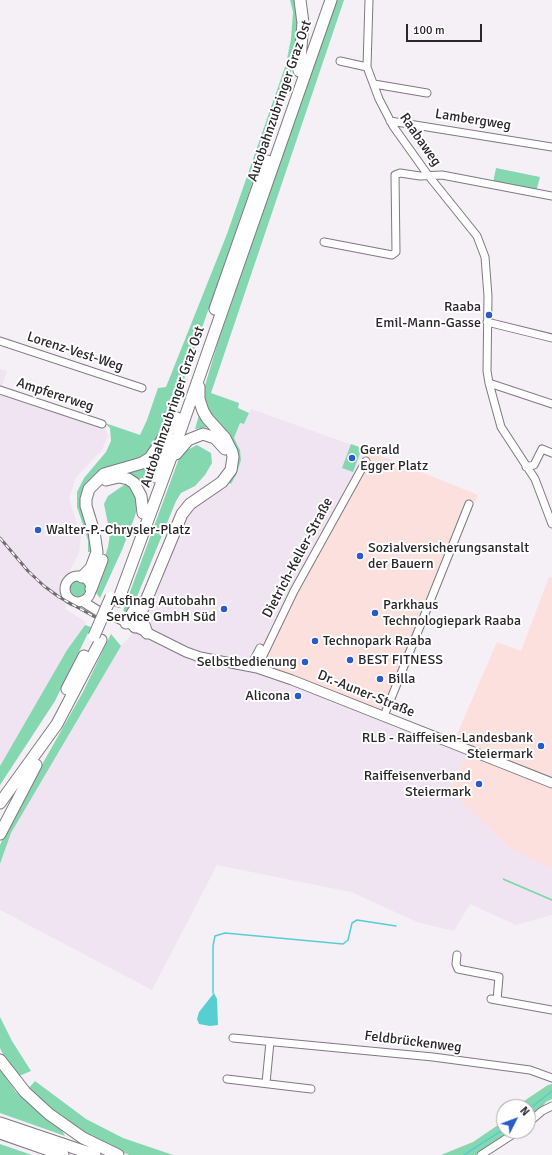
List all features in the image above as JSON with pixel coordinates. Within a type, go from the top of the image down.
[{"type":"highway","points":[[299,71],[303,23],[300,0]]},
{"type":"highway","name":"Autobahnzubringer Graz Ost","points":[[114,599],[323,0]]},
{"type":"highway","name":"Autobahnzubringer Graz Ost","points":[[0,803],[57,724],[98,638],[170,460],[331,0]]},
{"type":"highway","points":[[126,623],[140,614],[182,514],[190,504],[222,482],[231,470],[232,452],[225,438],[207,418],[199,399],[199,379]]},
{"type":"highway","points":[[82,577],[91,568],[97,552],[94,532],[86,506],[86,499],[89,489],[104,474],[142,463],[150,458],[177,418]]},
{"type":"highway","points":[[126,623],[139,604],[177,511],[190,497],[217,478],[226,466],[227,456],[219,441],[203,434],[188,440],[180,447],[170,460]]},
{"type":"highway","points":[[90,592],[103,556],[102,539],[93,505],[95,493],[98,487],[102,482],[113,477],[128,479],[140,491],[143,514]]},
{"type":"highway","points":[[140,614],[147,633]]},
{"type":"highway","name":"Autobahnzubringer Graz Ost","points":[[0,794],[54,715],[98,638]]},
{"type":"highway","points":[[0,834],[48,744],[57,724]]},
{"type":"highway","points":[[0,1060],[24,1092],[49,1114],[83,1138],[118,1155]]},
{"type":"highway","points":[[0,1123],[95,1155]]},
{"type":"highway","points":[[0,1133],[63,1155]]},
{"type":"main road","points":[[82,577],[89,582],[90,592],[99,608],[82,601],[74,601],[68,596],[66,585],[70,579],[82,577]]},
{"type":"main road","points":[[82,601],[90,592]]},
{"type":"main road","name":"Dr.-Auner-Straße","points":[[126,623],[167,644],[200,657],[254,668],[298,682],[552,784]]},
{"type":"street","name":"Raabaweg","points":[[369,0],[367,67],[390,121],[428,175],[477,236],[485,258],[487,282],[487,371],[489,383],[501,427],[535,479],[552,524]]},
{"type":"street","points":[[340,61],[367,67]]},
{"type":"street","points":[[374,84],[427,93]]},
{"type":"street","name":"Lambergweg","points":[[390,121],[498,137],[552,147]]},
{"type":"street","points":[[324,242],[392,255],[396,252],[395,175],[400,173],[420,176],[442,175],[552,196]]},
{"type":"street","points":[[487,322],[552,338]]},
{"type":"street","name":"Lorenz-Vest-Weg","points":[[0,341],[142,388]]},
{"type":"street","points":[[489,383],[552,404]]},
{"type":"street","name":"Ampfererweg","points":[[0,390],[102,424]]},
{"type":"street","points":[[526,467],[534,465],[542,449],[552,453]]},
{"type":"street","name":"Dietrich-Keller-Straße","points":[[254,668],[294,591],[366,461]]},
{"type":"street","points":[[384,716],[469,504]]},
{"type":"street","points":[[254,668],[260,648]]},
{"type":"street","points":[[457,955],[456,964],[458,968],[499,977],[494,999],[552,1010]]},
{"type":"street","name":"Feldbrückenweg","points":[[233,1038],[433,1057],[530,1070],[552,1078]]},
{"type":"street","points":[[266,1084],[270,1042]]},
{"type":"street","points":[[227,1079],[311,1089]]},
{"type":"street","points":[[536,1116],[552,1106]]},
{"type":"street","points":[[481,1155],[506,1139]]},
{"type":"shaded area","points":[[0,369],[7,371],[1,389],[0,388]]},
{"type":"shaded area","points":[[0,392],[102,425],[108,436],[102,450],[76,477],[69,499],[81,536],[79,553],[65,581],[63,595],[67,601],[65,609],[86,622],[67,650],[0,766]]},
{"type":"shaded area","points":[[251,409],[369,451],[343,491],[279,614],[251,661],[455,739],[467,756],[449,789],[509,848],[552,870],[552,915],[516,925],[470,904],[454,931],[417,922],[351,892],[217,865],[152,990],[0,910],[0,864],[11,833],[121,646],[146,619],[188,515],[196,506],[231,484],[237,473],[241,460],[240,450],[234,438],[240,423],[244,424]]},
{"type":"shaded area","points":[[369,451],[478,495],[441,580],[390,713],[251,661],[279,614],[343,491]]},
{"type":"shaded area","points":[[549,577],[552,578],[552,870],[509,848],[449,789],[467,756],[455,739],[497,642],[521,651]]},
{"type":"green space","points":[[290,0],[297,0],[299,7],[294,63],[177,400],[167,425],[150,452],[139,458],[103,469],[92,477],[85,490],[93,552],[88,552],[88,540],[77,507],[77,492],[84,478],[106,452],[111,441],[110,428],[105,423],[140,435],[158,388],[166,387],[227,234],[286,64],[291,39],[293,12]]},
{"type":"green space","points":[[337,0],[344,0],[211,393],[239,403],[238,408],[249,413],[244,424],[240,423],[234,438],[240,450],[241,460],[237,473],[231,484],[227,482],[235,464],[208,412],[204,400],[204,389],[218,342]]},
{"type":"green space","points":[[496,168],[540,177],[536,192],[493,183]]},
{"type":"green space","points":[[199,415],[209,427],[195,429]]},
{"type":"green space","name":"Gerald Egger Platz","points":[[351,444],[362,448],[353,472],[342,468]]},
{"type":"green space","points":[[197,445],[211,453],[212,463],[205,475],[195,486],[181,493],[176,501],[132,609],[127,612],[123,611],[181,453]]},
{"type":"green space","points":[[154,459],[145,487],[138,479],[127,472]]},
{"type":"green space","points":[[124,485],[131,486],[139,502],[122,550],[100,598],[96,593],[96,585],[108,547],[110,534],[104,504],[108,496]]},
{"type":"green space","points":[[79,580],[85,583],[88,589],[85,595],[79,598],[73,595],[70,589],[73,583]]},
{"type":"green space","points":[[85,625],[91,627],[55,701],[0,785],[0,766],[67,650]]},
{"type":"green space","points":[[111,634],[121,646],[11,833],[0,864],[0,845],[13,816],[83,692]]},
{"type":"green space","points":[[503,878],[552,899],[552,901],[503,880]]},
{"type":"green space","points":[[0,1017],[12,1041],[31,1071],[19,1076],[5,1058],[0,1048]]},
{"type":"green space","points":[[0,1069],[16,1092],[62,1130],[65,1136],[0,1113]]},
{"type":"green space","points":[[35,1081],[86,1119],[123,1138],[173,1155],[129,1155],[102,1142],[72,1125],[28,1089]]},
{"type":"green space","points":[[552,1084],[552,1099],[546,1102],[536,1113],[536,1099],[527,1099],[548,1085]]},
{"type":"green space","points":[[496,1126],[496,1139],[502,1139],[477,1155],[441,1155],[473,1142]]},
{"type":"green space","points":[[0,1144],[32,1155],[0,1155]]},
{"type":"water","points":[[214,993],[217,999],[218,1025],[210,1026],[199,1024],[197,1019],[199,1012]]},
{"type":"waterway","points":[[213,993],[213,946],[215,936],[225,933],[343,944],[348,940],[352,923],[357,920],[396,926]]},
{"type":"waterway","points":[[536,1104],[552,1091]]},
{"type":"waterway","points":[[464,1155],[496,1134]]},
{"type":"railway","points":[[0,538],[28,571],[44,586],[59,597],[95,617]]},
{"type":"place","name":"Raaba Emil-Mann-Gasse","points":[[489,315]]},
{"type":"place","name":"Gerald Egger Platz","points":[[352,458]]},
{"type":"place","name":"Walter-P.-Chrysler-Platz","points":[[38,530]]},
{"type":"place","name":"Sozialversicherungsanstalt der Bauern","points":[[360,556]]},
{"type":"place","name":"Asfinag Autobahn Service GmbH Süd","points":[[224,609]]},
{"type":"place","name":"Parkhaus Technologiepark Raaba","points":[[375,613]]},
{"type":"place","name":"Technopark Raaba","points":[[315,641]]},
{"type":"place","name":"BEST FITNESS","points":[[350,660]]},
{"type":"place","name":"Selbstbedienung","points":[[305,662]]},
{"type":"place","name":"Billa","points":[[380,679]]},
{"type":"place","name":"Alicona","points":[[298,696]]},
{"type":"place","name":"RLB - Raiffeisen-Landesbank Steiermark","points":[[541,746]]},
{"type":"place","name":"Raiffeisenverband Steiermark","points":[[479,784]]}]
